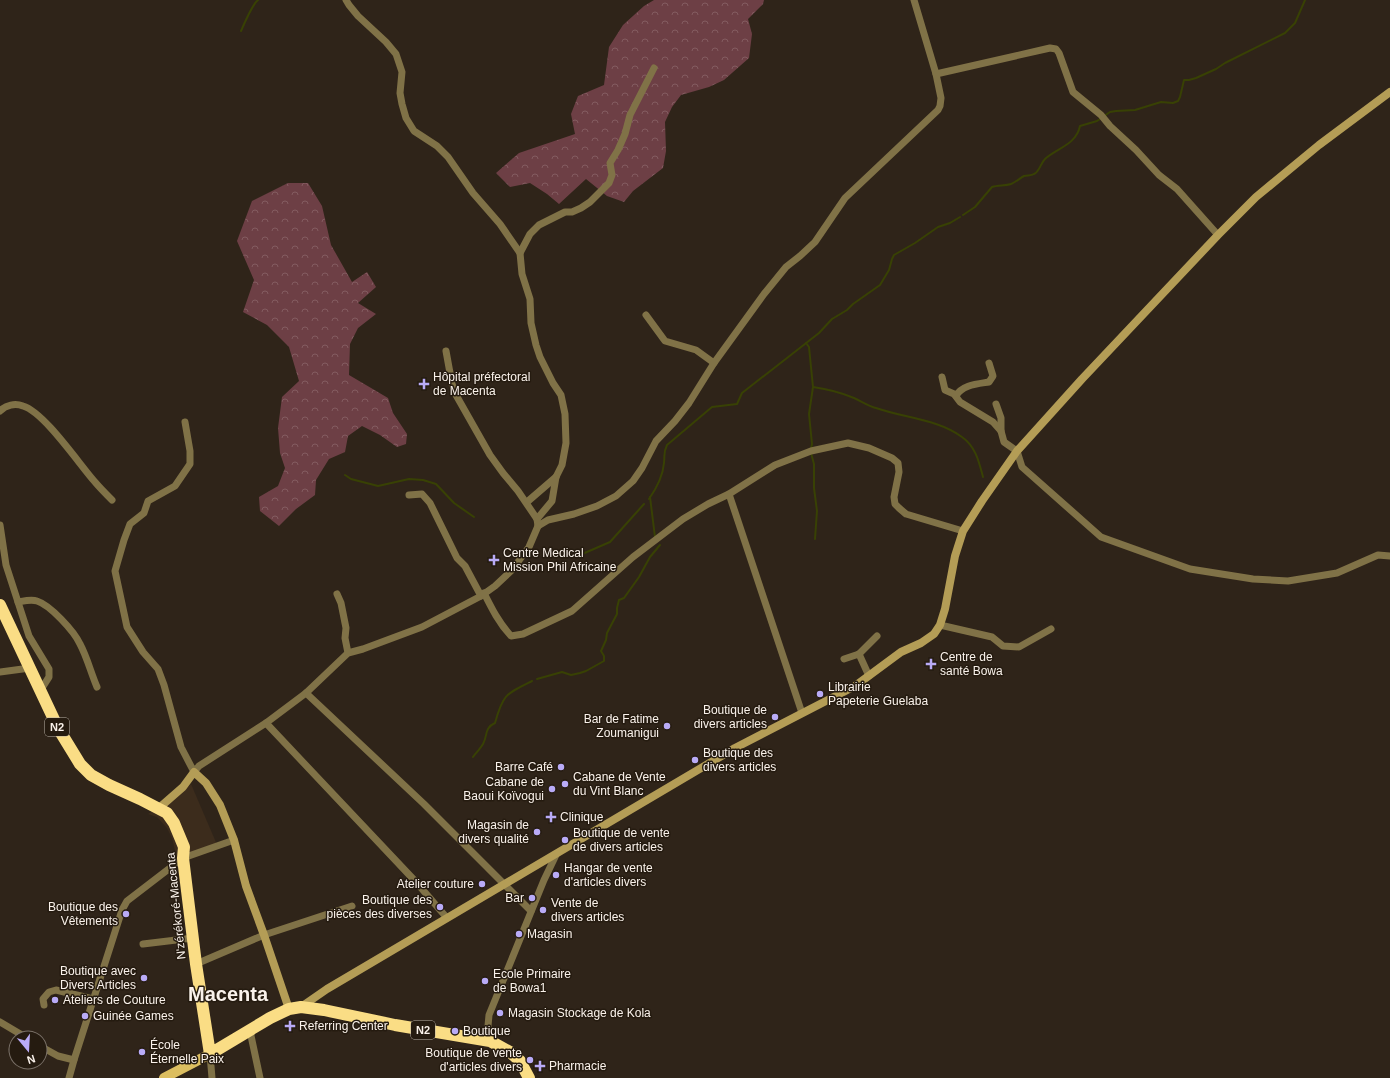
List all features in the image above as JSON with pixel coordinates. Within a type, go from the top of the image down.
[{"type":"highway","name":"N'zérékoré-Macenta","points":[[0,605],[58,728],[80,764],[91,775],[109,786],[159,808],[166,813],[174,823],[184,847],[196,964],[210,1054]]},
{"type":"highway","name":"N2","points":[[295,1008],[324,1010],[395,1025],[490,1041],[510,1052],[520,1061],[530,1078]]},
{"type":"highway","points":[[210,1054],[270,1018],[295,1008]]},
{"type":"main road","points":[[159,808],[183,787],[194,772],[206,783],[220,805],[234,840],[246,886],[264,935],[295,1008],[735,748],[855,686],[901,652],[922,643],[934,634],[940,625],[945,609],[963,531],[1017,451],[1082,379],[1218,235],[1270,185],[1319,145],[1390,92]]},
{"type":"main road","points":[[164,1078],[210,1054]]},
{"type":"street","points":[[185,422],[190,451],[190,464],[175,486],[148,501],[144,513],[130,524],[115,571],[127,627],[143,652],[158,669],[164,685],[181,747],[194,772],[199,766],[266,723],[306,693],[348,653],[422,627],[495,586],[512,570],[529,547],[538,522],[552,501],[556,477],[562,465],[566,443],[565,414],[561,395],[540,357],[536,345],[531,323],[530,299],[522,274],[520,253],[500,224],[473,193],[448,157],[437,146],[414,131],[406,118],[402,104],[400,93],[402,72],[396,54],[386,42],[358,16],[346,0]]},
{"type":"street","points":[[538,522],[574,514],[597,506],[616,496],[633,481],[642,468],[656,441],[675,421],[689,403],[714,363],[764,294],[786,267],[815,242],[845,198],[938,110],[941,98],[936,74],[914,0]]},
{"type":"street","points":[[936,74],[1050,48],[1056,49],[1059,53],[1072,92],[1103,117],[1159,175],[1177,189],[1218,235]]},
{"type":"street","points":[[520,253],[530,234],[539,225],[565,212],[572,212],[581,208],[590,202],[609,183],[612,175],[610,163],[623,140],[630,115],[654,68]]},
{"type":"street","points":[[646,315],[665,341],[696,350],[714,363]]},
{"type":"street","points":[[446,351],[452,384],[456,395],[490,455],[527,502],[538,522]]},
{"type":"street","points":[[956,396],[959,390],[989,382],[993,376],[989,362]]},
{"type":"street","points":[[942,377],[945,390],[954,394],[960,402],[993,422],[1001,431]]},
{"type":"street","points":[[996,404],[1001,418],[1001,431],[1004,442],[1017,451],[1022,467],[1101,537],[1190,569],[1253,579],[1288,581],[1337,573],[1378,555],[1390,556]]},
{"type":"street","points":[[0,411],[4,407],[12,405],[23,406],[34,411],[50,427],[112,500]]},
{"type":"street","points":[[409,495],[422,494],[427,499],[457,558],[465,566],[494,613],[511,636],[522,634],[572,611],[633,557],[669,529],[698,510],[729,494],[775,466],[816,449],[848,443],[869,448],[892,458],[898,464],[899,472],[894,497],[895,504],[906,514],[963,531]]},
{"type":"street","points":[[527,502],[556,477]]},
{"type":"street","points":[[729,494],[802,713]]},
{"type":"street","points":[[0,525],[6,566],[29,636],[49,668],[49,677],[40,691]]},
{"type":"street","points":[[338,594],[346,628],[345,638],[348,653]]},
{"type":"street","points":[[18,602],[36,600],[46,605],[64,622],[80,644],[96,688]]},
{"type":"street","points":[[940,625],[992,637],[1003,646],[1019,647],[1051,629]]},
{"type":"street","points":[[844,659],[859,654],[877,636]]},
{"type":"street","points":[[859,654],[869,676]]},
{"type":"street","points":[[0,672],[30,668]]},
{"type":"street","points":[[306,693],[424,804],[531,911]]},
{"type":"street","points":[[266,723],[416,882],[447,918]]},
{"type":"street","points":[[69,1078],[122,910],[127,901],[184,858],[234,840]]},
{"type":"street","points":[[490,1041],[488,1026],[489,1016],[531,911],[556,854]]},
{"type":"street","points":[[196,964],[264,935],[352,906]]},
{"type":"street","points":[[143,944],[193,938]]},
{"type":"street","points":[[44,1005],[44,999],[49,992],[56,990],[93,999]]},
{"type":"street","points":[[0,1022],[14,1030]]},
{"type":"street","points":[[250,1031],[260,1078]]},
{"type":"street","points":[[48,1050],[58,1056],[74,1060]]},
{"type":"street","points":[[210,1054],[212,1078]]},
{"type":"shaded area","points":[[191,784],[218,847],[177,859],[172,838],[167,828],[157,817],[148,814],[185,790]]},
{"type":"green space","points":[[654,0],[764,0],[763,4],[748,19],[752,34],[749,58],[724,80],[709,87],[681,95],[672,107],[665,122],[666,151],[663,168],[633,191],[624,202],[607,196],[586,179],[559,204],[530,183],[510,187],[496,173],[519,153],[575,134],[571,114],[578,96],[604,85],[609,47],[623,25],[644,6]]},
{"type":"green space","points":[[288,183],[308,183],[322,206],[331,245],[352,282],[367,272],[376,287],[358,303],[376,314],[358,328],[350,344],[349,375],[388,398],[393,413],[407,434],[406,444],[397,447],[380,435],[362,426],[348,436],[345,452],[329,459],[316,480],[315,495],[296,509],[279,526],[260,511],[259,497],[278,486],[285,468],[280,453],[278,428],[282,397],[299,381],[289,347],[267,325],[243,312],[254,280],[237,241],[252,201]]},
{"type":"waterway","points":[[241,31],[251,10],[258,0]]},
{"type":"waterway","points":[[963,215],[975,207],[992,187],[1011,184],[1024,176],[1036,173],[1045,159],[1066,146],[1075,138],[1080,126],[1097,121],[1110,112],[1135,110],[1161,102],[1173,103],[1178,101],[1184,80],[1196,78],[1216,69],[1285,33],[1295,23],[1305,0]]},
{"type":"waterway","points":[[649,499],[661,477],[667,445],[712,407],[737,404],[742,393],[819,333],[832,319],[847,310],[880,285],[889,270],[894,255],[938,227],[950,223],[960,217]]},
{"type":"waterway","points":[[806,343],[809,347],[813,387],[809,414],[812,444],[811,449]]},
{"type":"waterway","points":[[813,387],[839,392],[867,405],[942,426],[953,431],[971,445],[983,477]]},
{"type":"waterway","points":[[811,453],[814,464],[814,488],[817,511],[815,539]]},
{"type":"waterway","points":[[345,475],[351,479],[378,486],[409,479],[423,480],[436,484],[454,503],[474,517]]},
{"type":"waterway","points":[[650,497],[655,537]]},
{"type":"waterway","points":[[580,555],[610,542],[644,504]]},
{"type":"waterway","points":[[537,679],[562,672],[571,675],[580,673],[604,661],[604,656],[601,651],[606,640],[607,633],[617,614],[619,600],[624,598],[639,577],[650,557],[660,545]]},
{"type":"waterway","points":[[473,757],[483,744],[489,727],[495,723],[503,700],[511,692],[532,681]]},
{"type":"place","name":"Hôpital préfectoral de Macenta","points":[[424,384]]},
{"type":"place","name":"Centre Medical Mission Phil Africaine","points":[[494,560]]},
{"type":"place","name":"Centre de santé Bowa","points":[[931,664]]},
{"type":"place","name":"Librairie Papeterie Guelaba","points":[[820,694]]},
{"type":"place","name":"Boutique de divers articles","points":[[775,717]]},
{"type":"place","name":"Bar de Fatime Zoumanigui","points":[[667,726]]},
{"type":"place","name":"Boutique des divers articles","points":[[695,760]]},
{"type":"place","name":"Barre Café","points":[[561,767]]},
{"type":"place","name":"Cabane de Vente du Vint Blanc","points":[[565,784]]},
{"type":"place","name":"Cabane de Baoui Koïvogui","points":[[552,789]]},
{"type":"place","name":"Clinique","points":[[551,817]]},
{"type":"place","name":"Magasin de divers qualité","points":[[537,832]]},
{"type":"place","name":"Boutique de vente de divers articles","points":[[565,840]]},
{"type":"place","name":"Hangar de vente d'articles divers","points":[[556,875]]},
{"type":"place","name":"Atelier couture","points":[[482,884]]},
{"type":"place","name":"Bar","points":[[532,898]]},
{"type":"place","name":"Boutique des pièces des diverses","points":[[440,907]]},
{"type":"place","name":"Vente de divers articles","points":[[543,910]]},
{"type":"place","name":"Boutique des Vêtements","points":[[126,914]]},
{"type":"place","name":"Magasin","points":[[519,934]]},
{"type":"place","name":"Boutique avec Divers Articles","points":[[144,978]]},
{"type":"place","name":"Ecole Primaire de Bowa1","points":[[485,981]]},
{"type":"place","name":"Ateliers de Couture","points":[[55,1000]]},
{"type":"place","name":"Magasin Stockage de Kola","points":[[500,1013]]},
{"type":"place","name":"Guinée Games","points":[[85,1016]]},
{"type":"place","name":"Referring Center","points":[[290,1026]]},
{"type":"place","name":"Boutique","points":[[455,1031]]},
{"type":"place","name":"École Éternelle Paix","points":[[142,1052]]},
{"type":"place","name":"Boutique de vente d'articles divers","points":[[530,1060]]},
{"type":"place","name":"Pharmacie","points":[[540,1066]]},
{"type":"district","name":"Macenta","points":[[228,994]]}]
